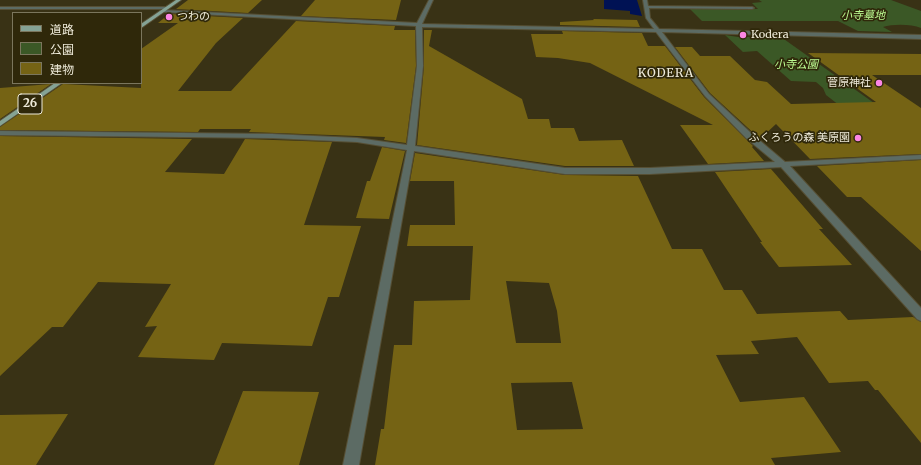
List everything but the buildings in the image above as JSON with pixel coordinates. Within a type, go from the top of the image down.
[{"type":"main road","points":[[142,25],[179,0]]},
{"type":"main road","name":"26","points":[[0,124],[58,84]]},
{"type":"street","points":[[351,465],[411,148],[420,66],[419,25],[431,0]]},
{"type":"street","points":[[645,0],[648,18],[706,95],[749,136],[784,165],[921,316]]},
{"type":"street","points":[[646,7],[752,8]]},
{"type":"street","points":[[0,8],[165,10],[345,22],[419,25],[921,36]]},
{"type":"street","points":[[0,133],[272,136],[357,140],[565,171],[650,171],[921,157]]},
{"type":"green space","name":"小寺墓地","points":[[759,0],[891,0],[921,11],[921,28],[907,25],[897,25],[883,27],[892,32],[858,31],[838,21],[702,21],[689,8],[758,9],[752,3],[762,2]]},
{"type":"green space","name":"小寺公園","points":[[725,35],[738,37],[781,37],[905,125],[857,119],[826,95],[823,88],[816,82],[791,81],[757,51],[743,52]]},
{"type":"shaded area","points":[[604,0],[637,0],[642,16],[630,14],[630,11],[604,9]]},
{"type":"place","name":"つわの","points":[[169,17]]},
{"type":"place","name":"Kodera","points":[[743,35]]},
{"type":"place","name":"菅原神社","points":[[879,83]]},
{"type":"place","name":"ふくろうの森 美原園","points":[[858,138]]},
{"type":"district","name":"KODERA","points":[[666,74]]}]
